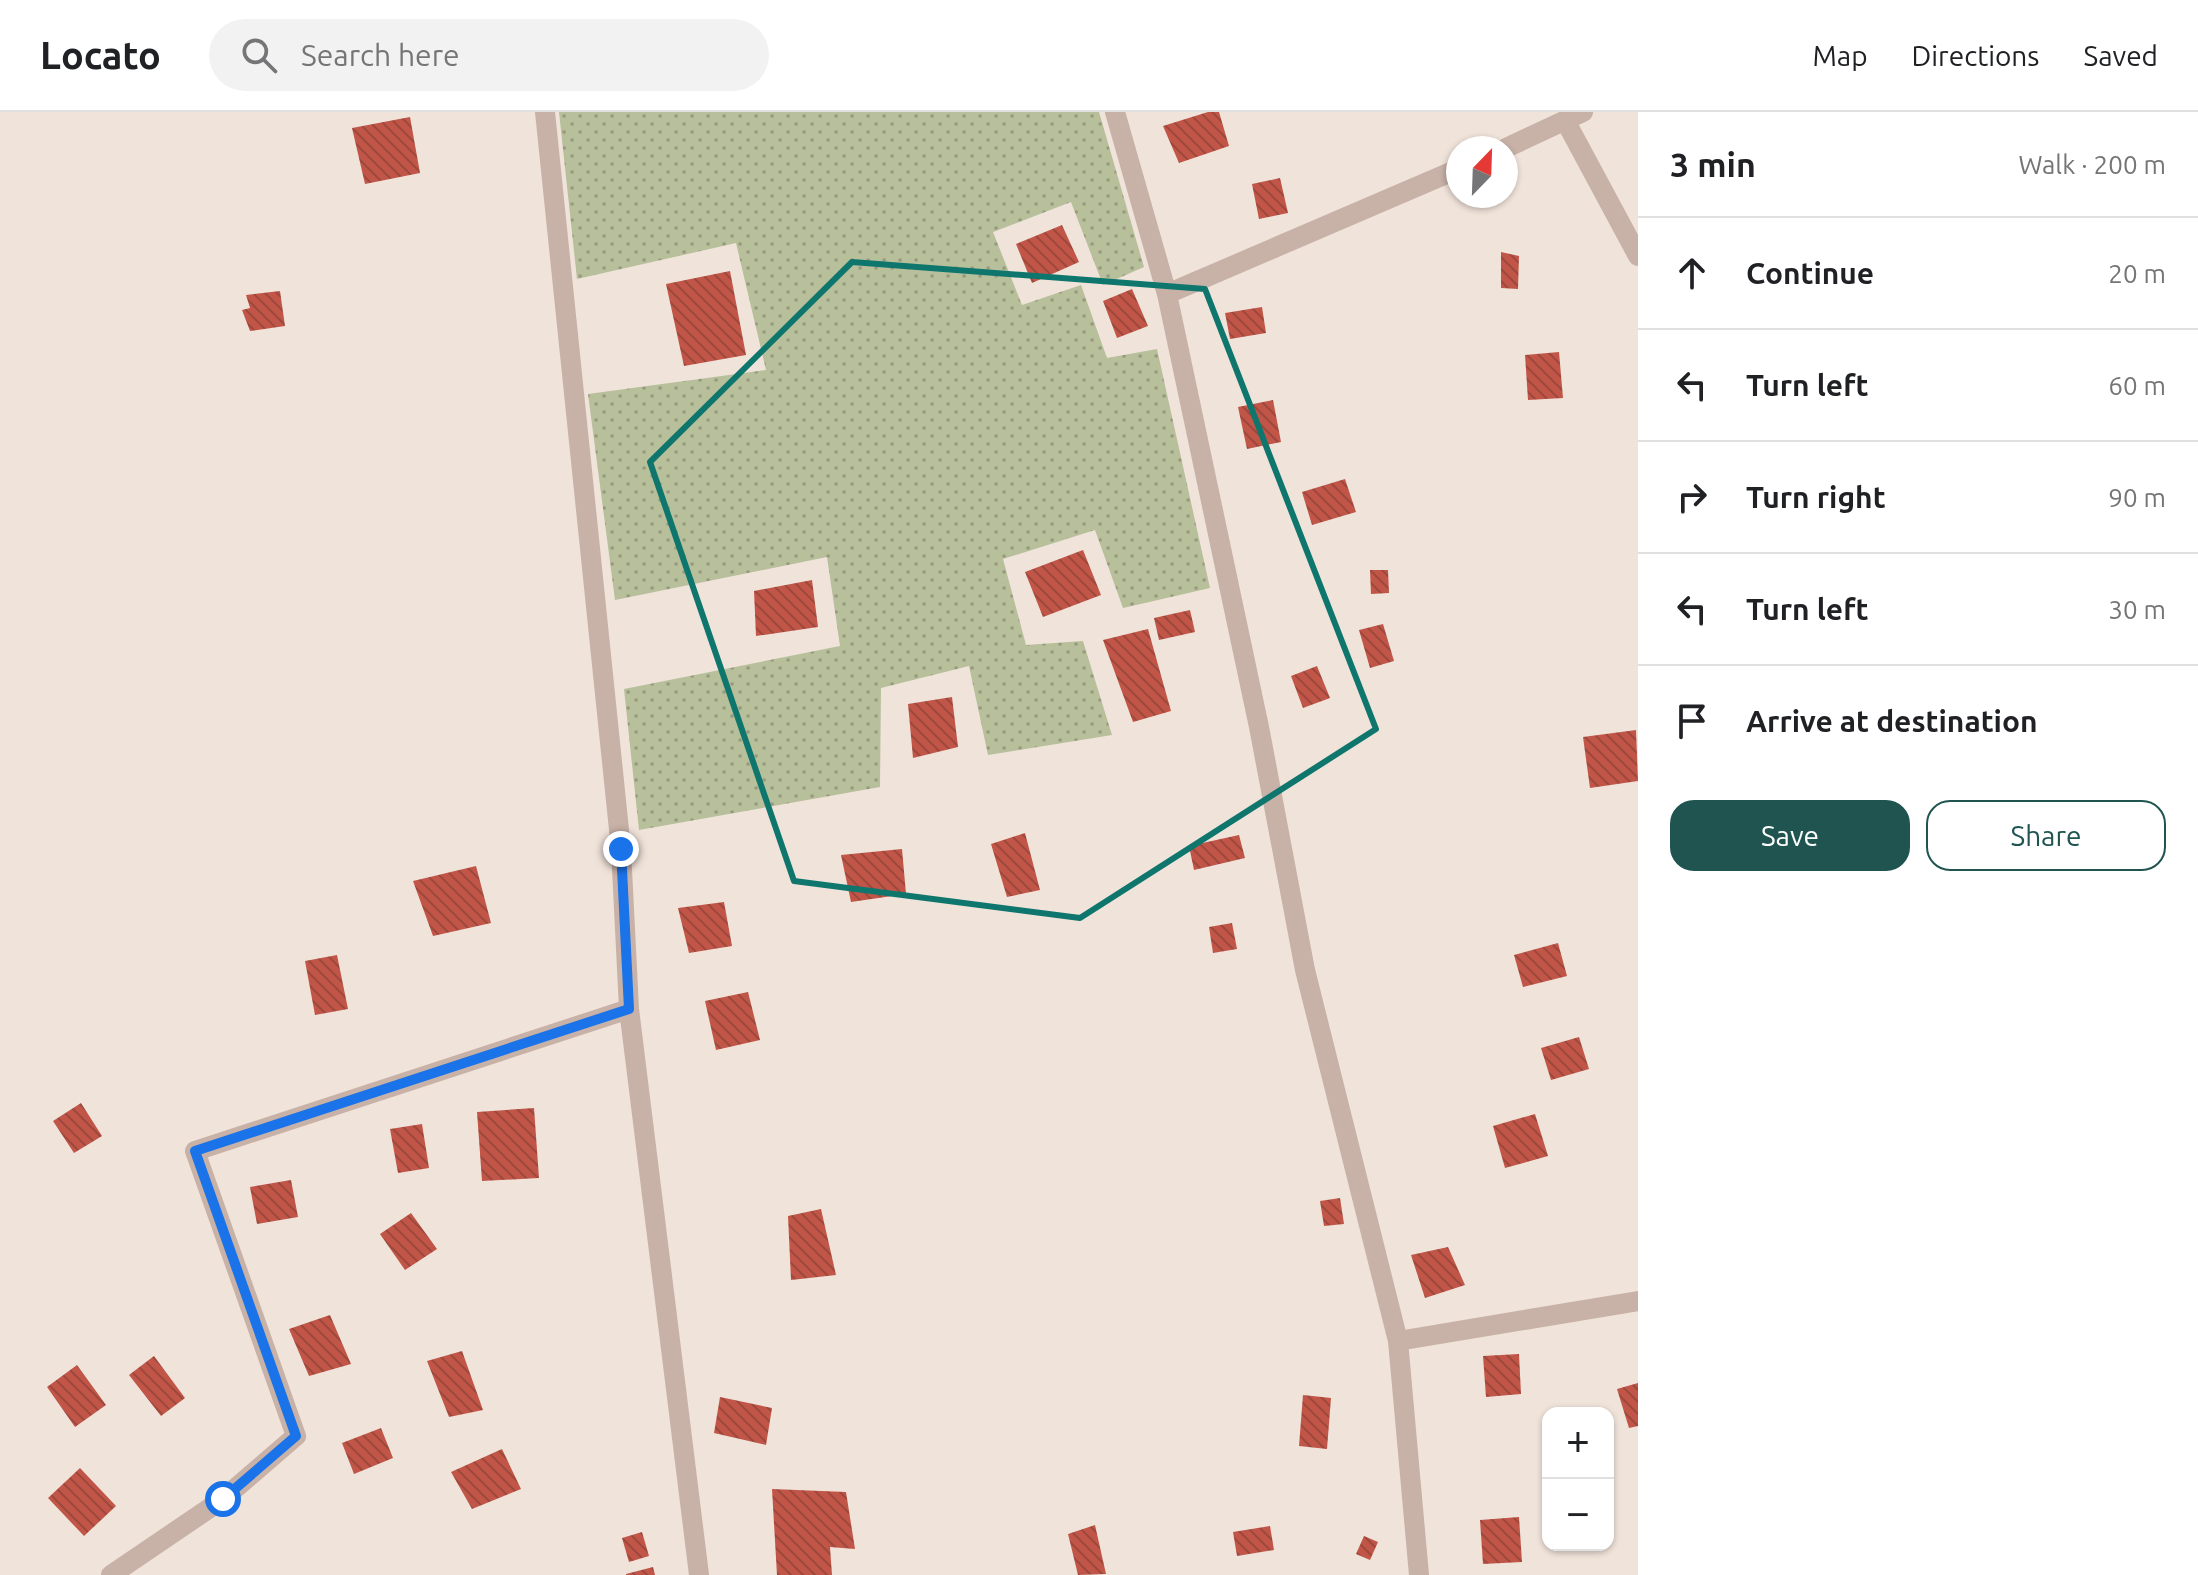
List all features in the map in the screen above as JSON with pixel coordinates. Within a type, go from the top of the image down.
[{"type":"street","points":[[545,112],[621,849],[629,1009],[699,1575]]},
{"type":"street","points":[[1115,112],[1167,294],[1259,727],[1305,970],[1398,1341],[1419,1575]]},
{"type":"street","points":[[1518,143],[1575,117],[1638,256]]},
{"type":"street","points":[[1167,294],[1446,174]]},
{"type":"street","points":[[111,1575],[223,1499],[296,1436],[195,1151],[629,1009]]},
{"type":"street","points":[[1398,1341],[1638,1301]]},
{"type":"highlighted area","points":[[852,262],[1205,289],[1376,729],[1080,918],[794,881],[650,462]]},
{"type":"green space","points":[[559,112],[1099,112],[1144,267],[1103,285],[1071,202],[993,232],[1022,305],[1081,285],[1107,358],[1157,349],[1210,588],[1123,608],[1095,530],[1003,559],[1026,645],[1083,641],[1112,735],[988,755],[969,666],[881,688],[880,787],[639,830],[624,689],[840,646],[827,557],[615,600],[588,394],[766,370],[736,243],[577,279]]},
{"type":"building","points":[[1208,112],[1219,112],[1229,146],[1179,163],[1163,126]]},
{"type":"building","points":[[410,117],[420,173],[365,184],[352,128]]},
{"type":"building","points":[[1280,178],[1288,213],[1259,219],[1252,184]]},
{"type":"building","points":[[1062,225],[1079,262],[1032,283],[1016,244]]},
{"type":"building","points":[[1501,252],[1519,256],[1518,289],[1501,288]]},
{"type":"building","points":[[730,271],[746,355],[684,366],[666,284]]},
{"type":"building","points":[[1132,289],[1148,326],[1117,338],[1103,301]]},
{"type":"building","points":[[280,291],[285,326],[250,331],[242,310],[250,308],[246,295]]},
{"type":"building","points":[[1262,307],[1266,333],[1230,339],[1225,313]]},
{"type":"building","points":[[1559,352],[1563,398],[1528,400],[1525,355]]},
{"type":"building","points":[[1273,400],[1281,442],[1247,449],[1238,407]]},
{"type":"building","points":[[1345,479],[1356,512],[1312,525],[1302,492]]},
{"type":"building","points":[[1083,550],[1101,595],[1043,617],[1025,572]]},
{"type":"building","points":[[1370,570],[1388,570],[1389,593],[1371,594]]},
{"type":"building","points":[[812,580],[818,627],[756,636],[754,591]]},
{"type":"building","points":[[1190,610],[1195,632],[1159,640],[1154,618]]},
{"type":"building","points":[[1383,624],[1394,661],[1370,668],[1359,630]]},
{"type":"building","points":[[1148,629],[1171,711],[1133,722],[1103,640]]},
{"type":"building","points":[[1317,666],[1330,698],[1303,708],[1291,676]]},
{"type":"building","points":[[952,697],[958,747],[913,758],[908,704]]},
{"type":"building","points":[[1636,730],[1638,781],[1590,788],[1583,737]]},
{"type":"building","points":[[1025,833],[1040,890],[1007,897],[991,844]]},
{"type":"building","points":[[1239,835],[1245,858],[1194,870],[1189,846]]},
{"type":"building","points":[[902,849],[906,894],[851,902],[841,855]]},
{"type":"building","points":[[476,866],[491,923],[433,936],[413,881]]},
{"type":"building","points":[[724,902],[732,946],[689,953],[678,908]]},
{"type":"building","points":[[1232,923],[1237,949],[1213,953],[1209,927]]},
{"type":"building","points":[[1558,943],[1567,976],[1523,987],[1514,955]]},
{"type":"building","points":[[337,955],[348,1009],[315,1015],[305,961]]},
{"type":"building","points":[[748,992],[760,1040],[716,1050],[705,1001]]},
{"type":"building","points":[[1579,1037],[1589,1069],[1551,1080],[1541,1048]]},
{"type":"building","points":[[81,1103],[102,1136],[74,1153],[53,1121]]},
{"type":"building","points":[[534,1108],[539,1178],[482,1181],[477,1112]]},
{"type":"building","points":[[1535,1114],[1548,1156],[1505,1168],[1493,1126]]},
{"type":"building","points":[[422,1124],[429,1168],[398,1173],[390,1129]]},
{"type":"building","points":[[291,1180],[298,1217],[257,1224],[250,1187]]},
{"type":"building","points":[[1340,1198],[1344,1224],[1324,1226],[1320,1201]]},
{"type":"building","points":[[821,1209],[836,1275],[791,1280],[788,1216]]},
{"type":"building","points":[[411,1213],[437,1249],[405,1270],[380,1234]]},
{"type":"building","points":[[1448,1247],[1465,1285],[1425,1298],[1411,1255]]},
{"type":"building","points":[[330,1315],[351,1364],[309,1376],[289,1329]]},
{"type":"building","points":[[462,1351],[483,1410],[449,1417],[427,1361]]},
{"type":"building","points":[[1519,1354],[1521,1394],[1486,1397],[1483,1356]]},
{"type":"building","points":[[154,1356],[185,1398],[161,1416],[129,1375]]},
{"type":"building","points":[[77,1365],[106,1405],[75,1427],[47,1387]]},
{"type":"building","points":[[1638,1383],[1638,1426],[1629,1428],[1617,1389]]},
{"type":"building","points":[[1303,1395],[1331,1398],[1327,1449],[1299,1446]]},
{"type":"building","points":[[720,1397],[772,1408],[766,1445],[714,1433]]},
{"type":"building","points":[[381,1428],[393,1458],[354,1474],[342,1443]]},
{"type":"building","points":[[502,1449],[521,1489],[472,1509],[451,1472]]},
{"type":"building","points":[[80,1468],[116,1506],[84,1536],[48,1498]]},
{"type":"building","points":[[772,1489],[846,1492],[855,1549],[830,1547],[832,1575],[777,1575]]},
{"type":"building","points":[[1519,1517],[1522,1562],[1483,1564],[1480,1520]]},
{"type":"building","points":[[1095,1525],[1106,1574],[1078,1575],[1068,1534]]},
{"type":"building","points":[[1270,1526],[1274,1550],[1237,1556],[1233,1532]]},
{"type":"building","points":[[642,1532],[649,1556],[629,1562],[622,1538]]},
{"type":"building","points":[[1364,1536],[1378,1542],[1370,1560],[1356,1554]]},
{"type":"building","points":[[653,1567],[655,1575],[626,1575],[626,1574]]},
{"type":"route","points":[[223,1499],[296,1436],[195,1151],[629,1009],[621,849]]}]
